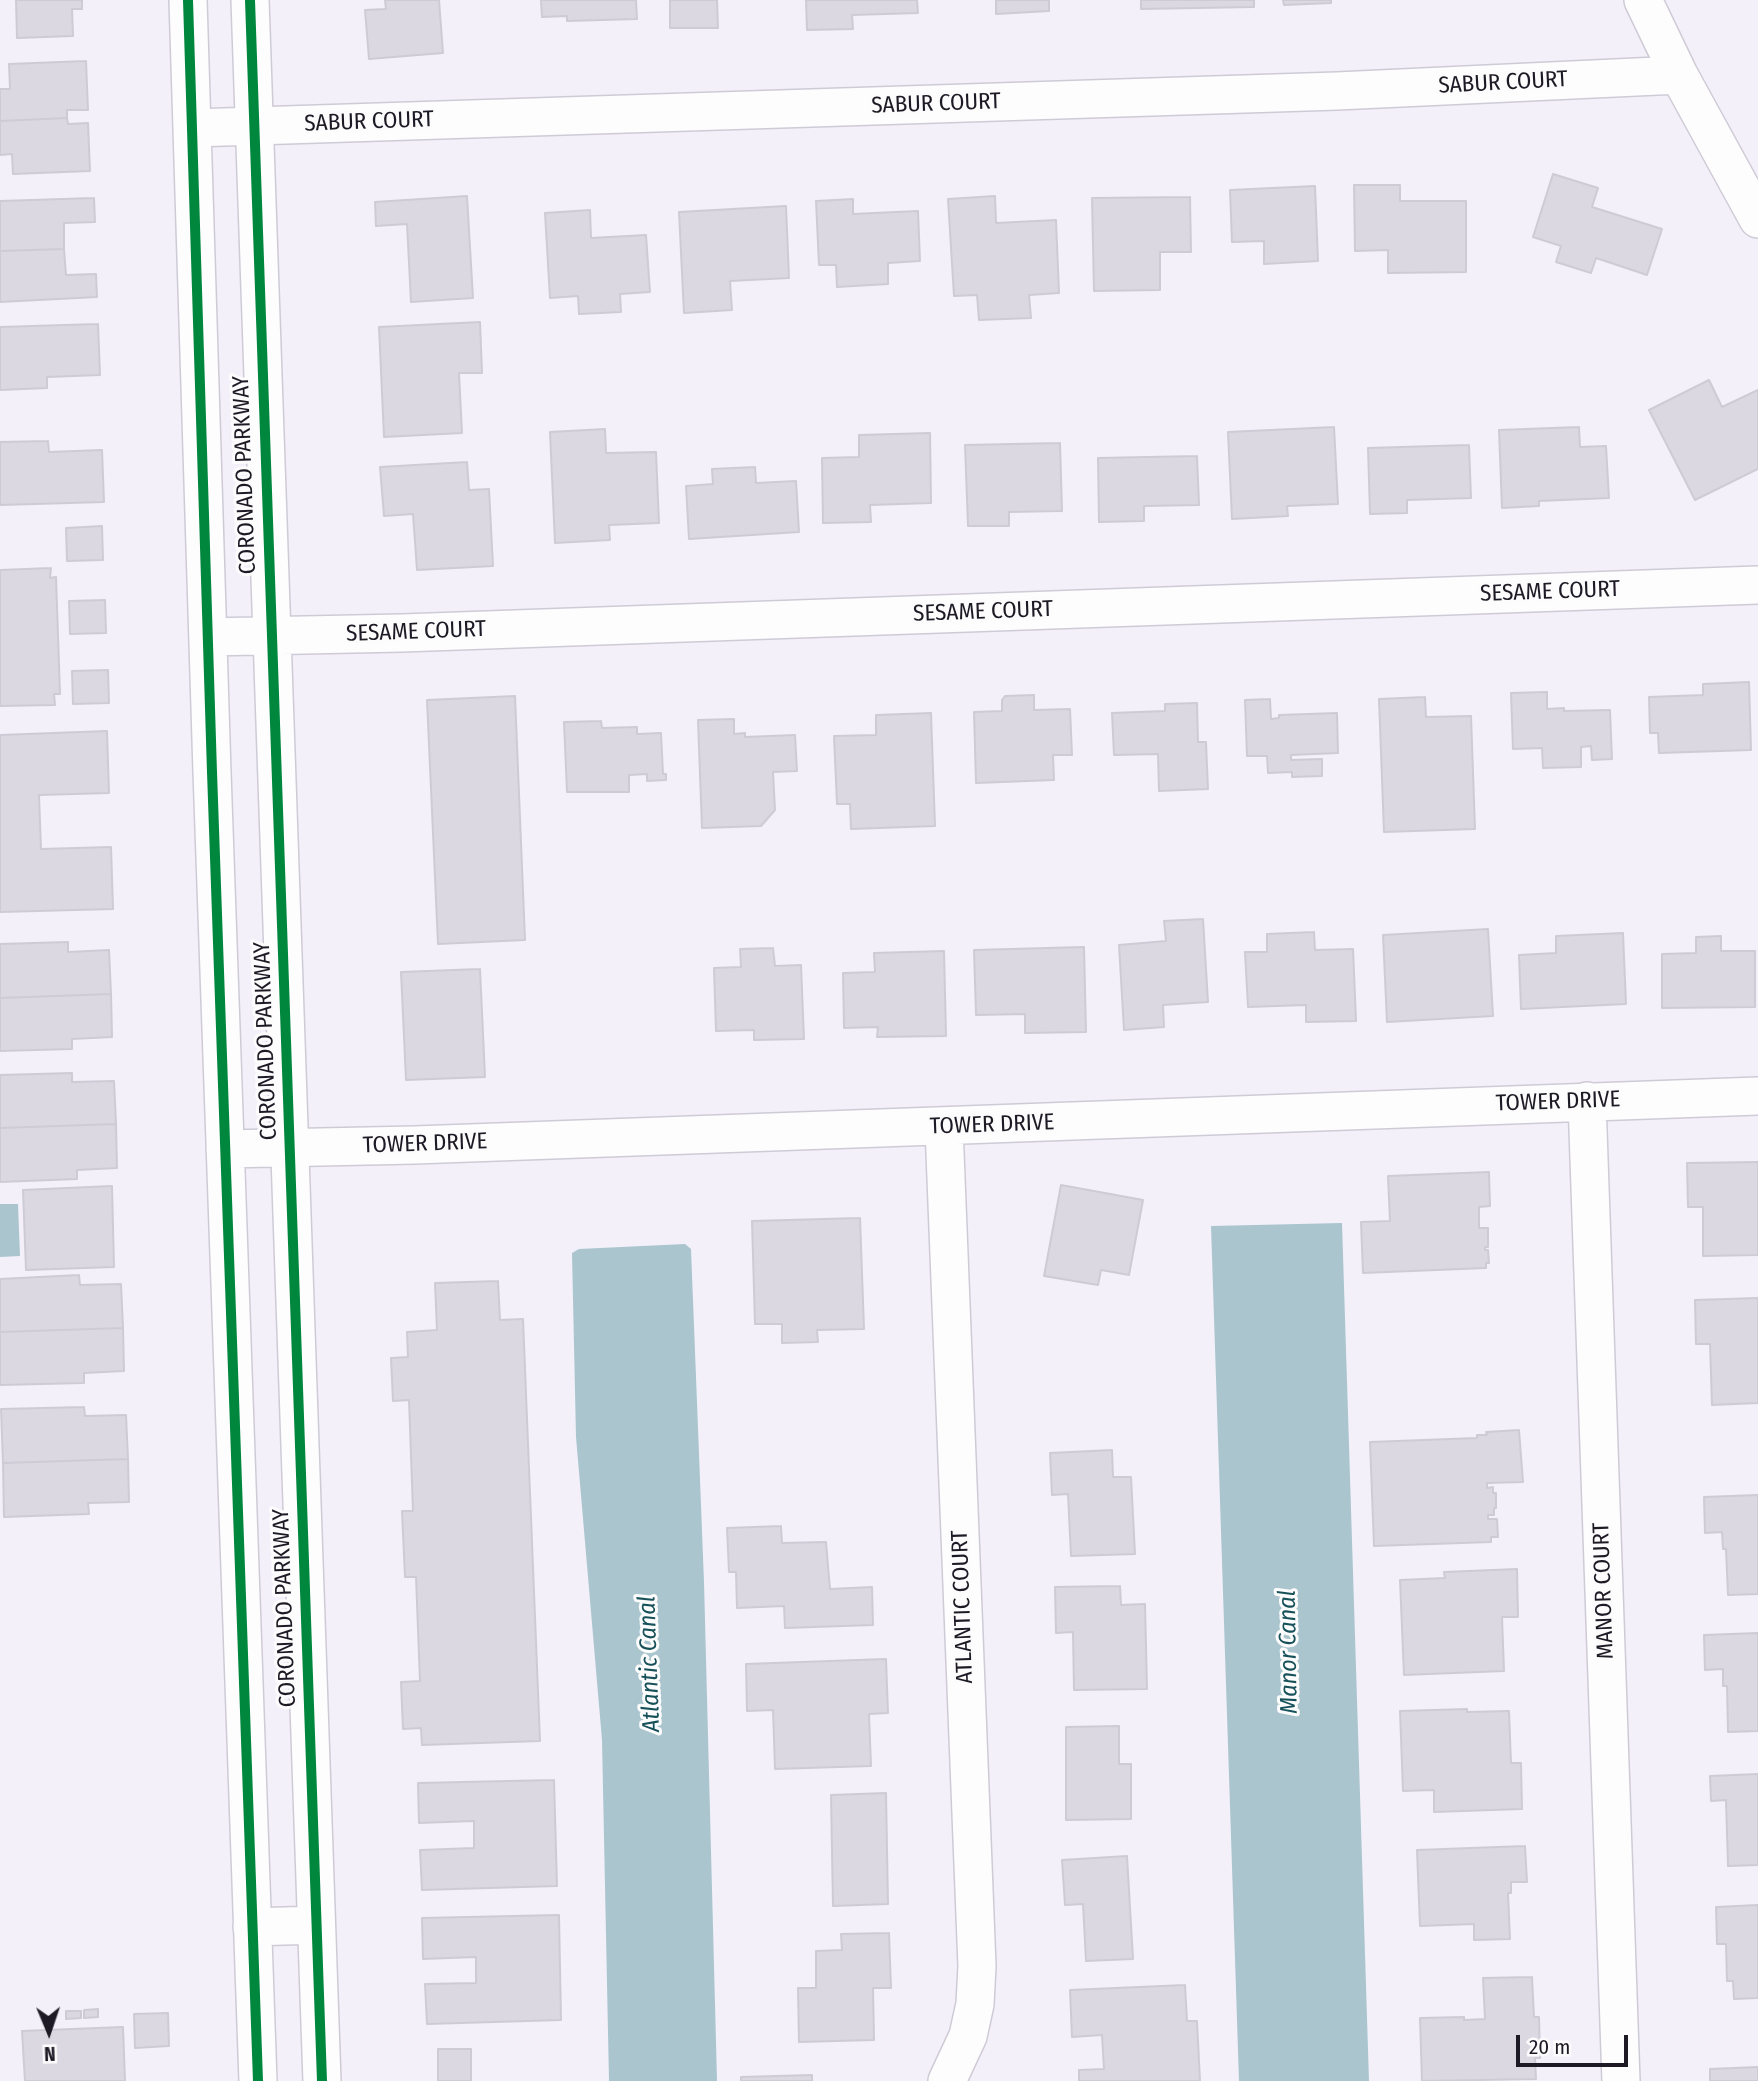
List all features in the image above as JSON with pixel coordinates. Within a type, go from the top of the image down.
[{"type":"street","name":"CORONADO PARKWAY","points":[[188,0],[258,2081]]},
{"type":"street","name":"CORONADO PARKWAY","points":[[250,0],[322,2081]]},
{"type":"street","points":[[1643,0],[1679,75],[1758,219]]},
{"type":"street","name":"SABUR COURT","points":[[193,128],[1323,91],[1679,75]]},
{"type":"street","name":"SESAME COURT","points":[[208,637],[416,633],[1758,584]]},
{"type":"street","name":"TOWER DRIVE","points":[[225,1149],[944,1127],[1758,1096]]},
{"type":"street","name":"MANOR COURT","points":[[1587,1101],[1621,2081]]},
{"type":"street","name":"ATLANTIC COURT","points":[[944,1127],[977,1966],[975,2004],[968,2036],[947,2081]]},
{"type":"street","points":[[252,1927],[316,1925]]},
{"type":"water","points":[[0,1204],[18,1204],[20,1256],[0,1257]]},
{"type":"water","name":"Manor Canal","points":[[1342,1223],[1369,2081],[1239,2081],[1211,1226]]},
{"type":"water","name":"Atlantic Canal","points":[[685,1244],[691,1249],[704,1582],[717,2081],[609,2081],[602,1740],[576,1437],[572,1253],[579,1249]]},
{"type":"building","points":[[16,0],[82,0],[82,9],[72,9],[73,36],[17,38]]},
{"type":"building","points":[[385,0],[439,0],[443,53],[369,59],[365,10],[386,9]]},
{"type":"building","points":[[541,0],[636,0],[637,19],[567,21],[567,16],[542,17]]},
{"type":"building","points":[[670,0],[717,0],[718,28],[670,28]]},
{"type":"building","points":[[806,0],[917,0],[918,13],[852,15],[853,29],[807,30]]},
{"type":"building","points":[[996,0],[1049,0],[1049,11],[996,14]]},
{"type":"building","points":[[1141,0],[1254,0],[1254,7],[1141,9]]},
{"type":"building","points":[[1283,0],[1331,0],[1331,3],[1284,5]]},
{"type":"building","points":[[86,61],[88,110],[67,110],[67,118],[0,121],[0,89],[10,89],[9,64]]},
{"type":"building","points":[[67,118],[68,124],[88,123],[90,171],[13,174],[12,154],[0,155],[0,121]]},
{"type":"building","points":[[1553,174],[1598,188],[1592,207],[1662,229],[1647,275],[1596,258],[1591,273],[1556,262],[1561,246],[1533,237]]},
{"type":"building","points":[[1354,185],[1400,185],[1400,201],[1466,201],[1466,272],[1388,273],[1388,250],[1355,251]]},
{"type":"building","points":[[1315,186],[1318,261],[1264,264],[1264,241],[1232,242],[1230,190]]},
{"type":"building","points":[[467,196],[473,298],[411,302],[407,224],[376,226],[375,202]]},
{"type":"building","points":[[995,196],[996,223],[1056,220],[1059,293],[1029,295],[1031,318],[979,320],[977,295],[954,296],[948,199]]},
{"type":"building","points":[[1190,197],[1191,252],[1160,252],[1160,290],[1094,291],[1092,198]]},
{"type":"building","points":[[94,198],[95,222],[64,223],[64,249],[0,251],[0,201]]},
{"type":"building","points":[[853,199],[853,214],[918,211],[920,261],[888,263],[888,284],[837,287],[836,265],[819,265],[816,201]]},
{"type":"building","points":[[786,206],[789,278],[730,281],[732,310],[684,313],[679,212]]},
{"type":"building","points":[[590,210],[591,238],[646,235],[650,292],[620,294],[621,312],[579,314],[578,296],[550,298],[545,213]]},
{"type":"building","points":[[64,249],[66,275],[96,274],[97,297],[0,302],[0,251]]},
{"type":"building","points":[[480,322],[482,373],[459,373],[462,433],[384,437],[379,327]]},
{"type":"building","points":[[98,324],[100,375],[47,377],[47,388],[0,390],[0,327]]},
{"type":"building","points":[[1709,380],[1722,407],[1758,390],[1758,469],[1695,500],[1649,410]]},
{"type":"building","points":[[1334,427],[1338,504],[1287,506],[1288,516],[1232,519],[1228,432]]},
{"type":"building","points":[[1579,427],[1580,447],[1606,446],[1609,498],[1539,501],[1539,506],[1502,508],[1499,430]]},
{"type":"building","points":[[605,429],[606,453],[656,452],[659,523],[609,525],[610,540],[555,543],[550,432]]},
{"type":"building","points":[[930,433],[931,503],[870,505],[871,522],[823,523],[822,458],[859,457],[859,435]]},
{"type":"building","points":[[48,441],[49,452],[102,450],[104,502],[0,505],[0,442]]},
{"type":"building","points":[[1060,443],[1062,511],[1009,512],[1009,526],[968,526],[965,445]]},
{"type":"building","points":[[1469,445],[1471,498],[1407,500],[1407,513],[1370,514],[1368,448]]},
{"type":"building","points":[[1197,456],[1199,505],[1144,506],[1144,521],[1099,522],[1098,458]]},
{"type":"building","points":[[467,462],[469,490],[489,489],[493,566],[417,570],[413,514],[384,516],[380,467]]},
{"type":"building","points":[[755,467],[756,483],[796,481],[799,532],[689,539],[686,486],[713,484],[712,469]]},
{"type":"building","points":[[102,526],[103,560],[67,561],[66,528]]},
{"type":"building","points":[[51,568],[50,578],[56,577],[60,694],[54,694],[55,705],[0,706],[0,570]]},
{"type":"building","points":[[105,600],[106,633],[70,634],[69,601]]},
{"type":"building","points":[[108,670],[109,703],[73,704],[72,671]]},
{"type":"building","points":[[1749,682],[1751,750],[1659,753],[1658,733],[1650,733],[1649,697],[1703,695],[1703,684]]},
{"type":"building","points":[[1547,692],[1547,709],[1610,710],[1612,759],[1592,760],[1591,746],[1581,747],[1581,767],[1543,768],[1542,748],[1513,749],[1511,693]]},
{"type":"building","points":[[1034,695],[1034,710],[1070,709],[1072,755],[1053,755],[1054,780],[976,783],[974,712],[1002,711],[1002,700],[1005,696]]},
{"type":"building","points":[[515,696],[525,940],[438,944],[427,700]]},
{"type":"building","points":[[1425,697],[1426,717],[1471,716],[1475,829],[1384,832],[1379,699]]},
{"type":"building","points":[[1270,699],[1271,719],[1279,718],[1279,715],[1337,713],[1338,753],[1291,755],[1291,760],[1322,759],[1322,776],[1292,777],[1292,772],[1268,773],[1267,756],[1247,756],[1245,700]]},
{"type":"building","points":[[1197,703],[1198,742],[1206,742],[1208,789],[1159,791],[1158,754],[1114,755],[1112,713],[1165,711],[1165,704]]},
{"type":"building","points":[[931,713],[935,826],[851,829],[850,804],[837,804],[834,736],[876,735],[876,715]]},
{"type":"building","points":[[734,719],[734,734],[745,733],[745,737],[795,735],[797,771],[773,772],[775,810],[761,826],[702,828],[698,720]]},
{"type":"building","points":[[601,721],[602,728],[637,727],[637,734],[661,733],[663,774],[666,774],[666,780],[647,781],[647,774],[629,775],[629,792],[567,792],[564,722]]},
{"type":"building","points":[[107,731],[109,793],[39,795],[41,849],[111,847],[113,909],[0,912],[0,735]]},
{"type":"building","points":[[1203,919],[1208,1002],[1163,1005],[1164,1027],[1124,1030],[1119,945],[1166,941],[1164,921]]},
{"type":"building","points":[[1488,929],[1493,1016],[1387,1022],[1383,935]]},
{"type":"building","points":[[1314,932],[1315,950],[1353,949],[1356,1021],[1306,1022],[1306,1005],[1248,1007],[1245,952],[1267,952],[1267,934]]},
{"type":"building","points":[[1623,933],[1626,1004],[1521,1009],[1519,955],[1556,953],[1556,936]]},
{"type":"building","points":[[1721,936],[1721,951],[1755,951],[1755,1007],[1662,1008],[1662,954],[1696,953],[1696,937]]},
{"type":"building","points":[[68,942],[68,952],[109,950],[111,994],[0,998],[0,944]]},
{"type":"building","points":[[1084,947],[1086,1032],[1025,1033],[1025,1014],[976,1015],[974,950]]},
{"type":"building","points":[[773,948],[775,966],[801,965],[804,1039],[754,1040],[754,1030],[716,1031],[714,968],[741,967],[740,949]]},
{"type":"building","points":[[944,951],[946,1036],[877,1037],[878,1027],[844,1028],[843,973],[875,972],[874,953]]},
{"type":"building","points":[[480,969],[485,1077],[406,1080],[401,972]]},
{"type":"building","points":[[111,994],[112,1037],[72,1039],[72,1049],[0,1051],[0,998]]},
{"type":"building","points":[[72,1073],[72,1082],[114,1081],[116,1124],[0,1128],[0,1075]]},
{"type":"building","points":[[116,1124],[117,1168],[77,1170],[77,1179],[0,1182],[0,1128]]},
{"type":"building","points":[[1758,1162],[1758,1255],[1703,1256],[1703,1207],[1688,1207],[1687,1163]]},
{"type":"building","points":[[1489,1172],[1490,1206],[1479,1207],[1479,1228],[1488,1228],[1488,1247],[1485,1247],[1485,1250],[1488,1250],[1489,1263],[1486,1263],[1486,1268],[1363,1273],[1361,1222],[1390,1221],[1388,1176]]},
{"type":"building","points":[[1061,1185],[1143,1200],[1129,1275],[1101,1270],[1098,1285],[1044,1276]]},
{"type":"building","points":[[112,1186],[114,1267],[26,1270],[23,1190]]},
{"type":"building","points":[[860,1218],[864,1329],[817,1330],[818,1342],[782,1343],[782,1324],[755,1324],[752,1221]]},
{"type":"building","points":[[79,1275],[80,1285],[121,1284],[123,1328],[0,1332],[0,1279]]},
{"type":"building","points":[[498,1281],[500,1320],[523,1319],[540,1741],[422,1745],[421,1728],[403,1729],[401,1682],[420,1681],[416,1577],[405,1577],[402,1511],[413,1511],[409,1400],[393,1401],[391,1358],[408,1357],[407,1332],[437,1330],[435,1283]]},
{"type":"building","points":[[1758,1298],[1758,1403],[1712,1405],[1710,1344],[1696,1344],[1695,1300]]},
{"type":"building","points":[[123,1328],[124,1371],[84,1373],[84,1383],[0,1385],[0,1332]]},
{"type":"building","points":[[84,1407],[85,1416],[126,1415],[128,1459],[3,1463],[1,1409]]},
{"type":"building","points":[[1519,1430],[1523,1482],[1487,1483],[1487,1488],[1493,1487],[1493,1493],[1496,1493],[1494,1515],[1488,1515],[1488,1519],[1497,1519],[1498,1537],[1491,1537],[1491,1542],[1374,1546],[1370,1442],[1477,1438],[1477,1435],[1487,1435],[1486,1432]]},
{"type":"building","points":[[1112,1450],[1113,1477],[1131,1477],[1135,1554],[1071,1556],[1068,1494],[1052,1495],[1050,1453]]},
{"type":"building","points":[[128,1459],[129,1502],[88,1503],[89,1514],[4,1517],[3,1463]]},
{"type":"building","points":[[1758,1495],[1758,1594],[1728,1595],[1726,1549],[1723,1549],[1722,1532],[1705,1533],[1704,1497]]},
{"type":"building","points":[[781,1526],[782,1543],[826,1542],[830,1589],[872,1587],[873,1625],[785,1628],[784,1606],[737,1608],[736,1572],[729,1572],[727,1528]]},
{"type":"building","points":[[1517,1569],[1518,1617],[1502,1617],[1504,1671],[1404,1675],[1400,1580],[1445,1578],[1444,1572]]},
{"type":"building","points":[[1120,1586],[1121,1605],[1145,1604],[1147,1689],[1074,1690],[1073,1632],[1056,1633],[1055,1587]]},
{"type":"building","points":[[1758,1633],[1758,1731],[1728,1732],[1727,1686],[1723,1686],[1723,1669],[1705,1670],[1704,1635]]},
{"type":"building","points":[[886,1659],[888,1713],[869,1714],[871,1766],[775,1769],[773,1710],[747,1711],[746,1664]]},
{"type":"building","points":[[1467,1709],[1467,1712],[1509,1711],[1511,1763],[1521,1763],[1522,1809],[1434,1812],[1434,1790],[1403,1791],[1400,1711]]},
{"type":"building","points":[[1119,1726],[1119,1764],[1131,1764],[1131,1819],[1066,1820],[1066,1727]]},
{"type":"building","points":[[1758,1774],[1758,1865],[1728,1866],[1726,1800],[1711,1801],[1710,1776]]},
{"type":"building","points":[[554,1780],[557,1886],[422,1890],[420,1850],[474,1848],[474,1821],[419,1823],[418,1783]]},
{"type":"building","points":[[886,1793],[888,1904],[833,1906],[831,1795]]},
{"type":"building","points":[[1525,1846],[1527,1882],[1511,1882],[1511,1893],[1508,1893],[1510,1939],[1474,1940],[1474,1924],[1420,1926],[1417,1850]]},
{"type":"building","points":[[1127,1856],[1133,1959],[1086,1961],[1083,1904],[1065,1905],[1062,1860]]},
{"type":"building","points":[[1758,1905],[1758,1998],[1734,1999],[1733,1981],[1727,1981],[1726,1944],[1717,1944],[1716,1907]]},
{"type":"building","points":[[559,1915],[561,2020],[427,2024],[425,1984],[476,1983],[476,1957],[423,1959],[422,1918]]},
{"type":"building","points":[[889,1933],[891,1988],[873,1988],[874,2040],[799,2042],[798,1988],[816,1988],[816,1951],[842,1950],[841,1934]]},
{"type":"building","points":[[1532,1977],[1534,2017],[1539,2017],[1540,2058],[1535,2058],[1536,2079],[1422,2081],[1420,2018],[1485,2019],[1483,1978]]},
{"type":"building","points":[[1185,1985],[1187,2021],[1197,2021],[1200,2081],[1079,2081],[1079,2070],[1104,2069],[1102,2035],[1072,2037],[1070,1990]]},
{"type":"building","points":[[98,2009],[98,2017],[84,2018],[84,2010]]},
{"type":"building","points":[[66,2011],[81,2011],[81,2018],[66,2019]]},
{"type":"building","points":[[168,2013],[169,2046],[135,2048],[134,2014]]},
{"type":"building","points":[[123,2027],[125,2081],[25,2081],[22,2031]]},
{"type":"building","points":[[438,2049],[471,2049],[471,2081],[438,2081]]},
{"type":"building","points":[[1758,2067],[1758,2081],[1710,2081],[1710,2069]]},
{"type":"building","points":[[812,2075],[812,2081],[741,2081],[741,2077]]},
{"type":"cycle path","points":[[188,0],[258,2081]]},
{"type":"cycle path","points":[[250,0],[322,2081]]}]
